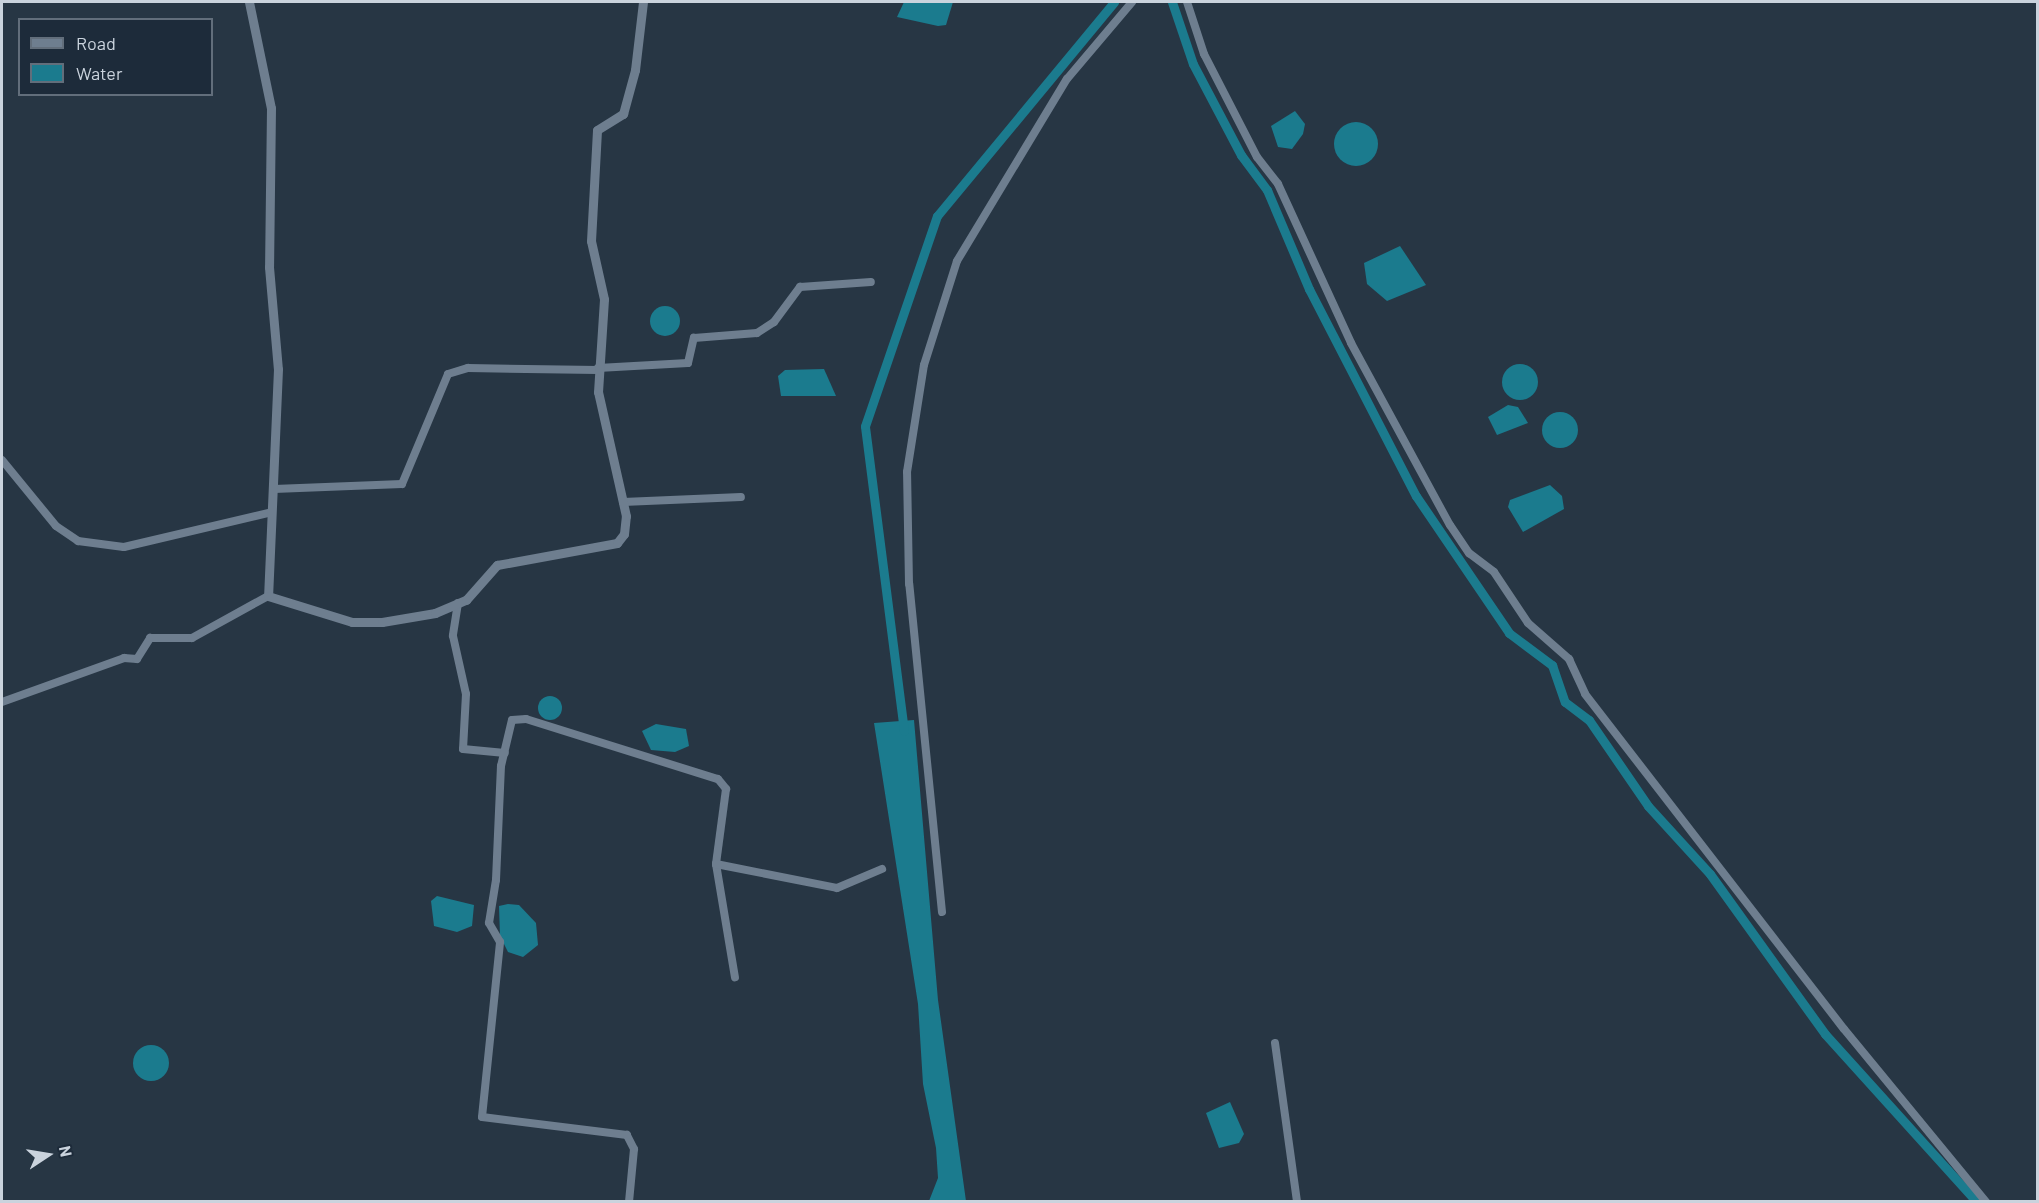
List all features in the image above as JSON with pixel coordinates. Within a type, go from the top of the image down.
[{"type":"street","points":[[249,2],[271,108],[269,267],[278,369],[268,596]]},
{"type":"street","points":[[2,702],[124,658],[137,658],[150,638],[192,638],[268,596],[352,622],[409,620],[458,603],[497,565],[616,543],[624,534],[623,502],[598,369],[604,299],[591,241],[597,130],[623,114],[635,70],[643,2]]},
{"type":"street","points":[[942,912],[909,584],[907,472],[924,365],[957,261],[1067,79],[1132,2]]},
{"type":"street","points":[[1187,2],[1209,64],[1257,157],[1283,192],[1351,343],[1450,525],[1469,553],[1494,572],[1528,622],[1569,659],[1586,694],[1844,1029],[1986,1202]]},
{"type":"street","points":[[274,489],[402,484],[448,374],[468,368],[598,369],[687,363],[694,338],[757,333],[779,316],[784,302],[800,287],[871,282]]},
{"type":"street","points":[[2,460],[56,526],[78,541],[124,547],[272,512]]},
{"type":"street","points":[[623,502],[741,497]]},
{"type":"street","points":[[458,603],[453,636],[466,694],[463,749],[505,753]]},
{"type":"street","points":[[629,1202],[634,1149],[627,1135],[482,1117],[500,942],[489,923],[505,753],[512,720],[526,719],[718,779],[726,789],[716,864],[735,977]]},
{"type":"street","points":[[716,864],[837,888],[882,869]]},
{"type":"street","points":[[1275,1043],[1297,1202]]},
{"type":"water","points":[[904,2],[953,2],[946,25],[938,26],[897,17]]},
{"type":"water","points":[[1295,111],[1305,124],[1303,134],[1292,149],[1278,147],[1271,126]]},
{"type":"water","points":[[1356,122],[1371,129],[1378,144],[1371,159],[1356,166],[1341,159],[1334,144],[1341,129]]},
{"type":"water","points":[[1400,246],[1426,285],[1387,301],[1367,284],[1364,263]]},
{"type":"water","points":[[665,306],[675,311],[680,321],[675,331],[665,336],[655,331],[650,321],[655,311]]},
{"type":"water","points":[[1520,364],[1532,370],[1538,382],[1532,394],[1520,400],[1508,394],[1502,382],[1508,370]]},
{"type":"water","points":[[824,369],[836,396],[781,396],[778,376],[785,370]]},
{"type":"water","points":[[1508,405],[1518,407],[1528,423],[1497,435],[1488,417]]},
{"type":"water","points":[[1560,412],[1573,417],[1578,430],[1573,443],[1560,448],[1547,443],[1542,430],[1547,417]]},
{"type":"water","points":[[1550,485],[1562,496],[1564,509],[1523,532],[1508,507],[1510,500]]},
{"type":"water","points":[[550,696],[558,700],[562,708],[558,716],[550,720],[542,716],[538,708],[542,700]]},
{"type":"water","points":[[914,720],[938,1000],[966,1201],[929,1201],[938,1178],[936,1148],[923,1084],[918,1004],[874,723]]},
{"type":"water","points":[[656,724],[686,729],[689,746],[675,752],[651,750],[642,731]]},
{"type":"water","points":[[437,896],[474,905],[472,926],[457,932],[434,926],[431,901]]},
{"type":"water","points":[[519,905],[536,923],[538,945],[523,957],[508,952],[500,936],[499,906]]},
{"type":"water","points":[[151,1045],[164,1050],[169,1063],[164,1076],[151,1081],[138,1076],[133,1063],[138,1050]]},
{"type":"water","points":[[1230,1102],[1244,1134],[1239,1143],[1219,1148],[1206,1113]]},
{"type":"waterway","points":[[904,731],[865,426],[937,216],[1114,2]]},
{"type":"waterway","points":[[1172,2],[1193,64],[1241,155],[1267,190],[1309,289],[1416,496],[1509,633],[1552,665],[1565,702],[1589,720],[1648,806],[1710,874],[1825,1034],[1977,1202]]}]
